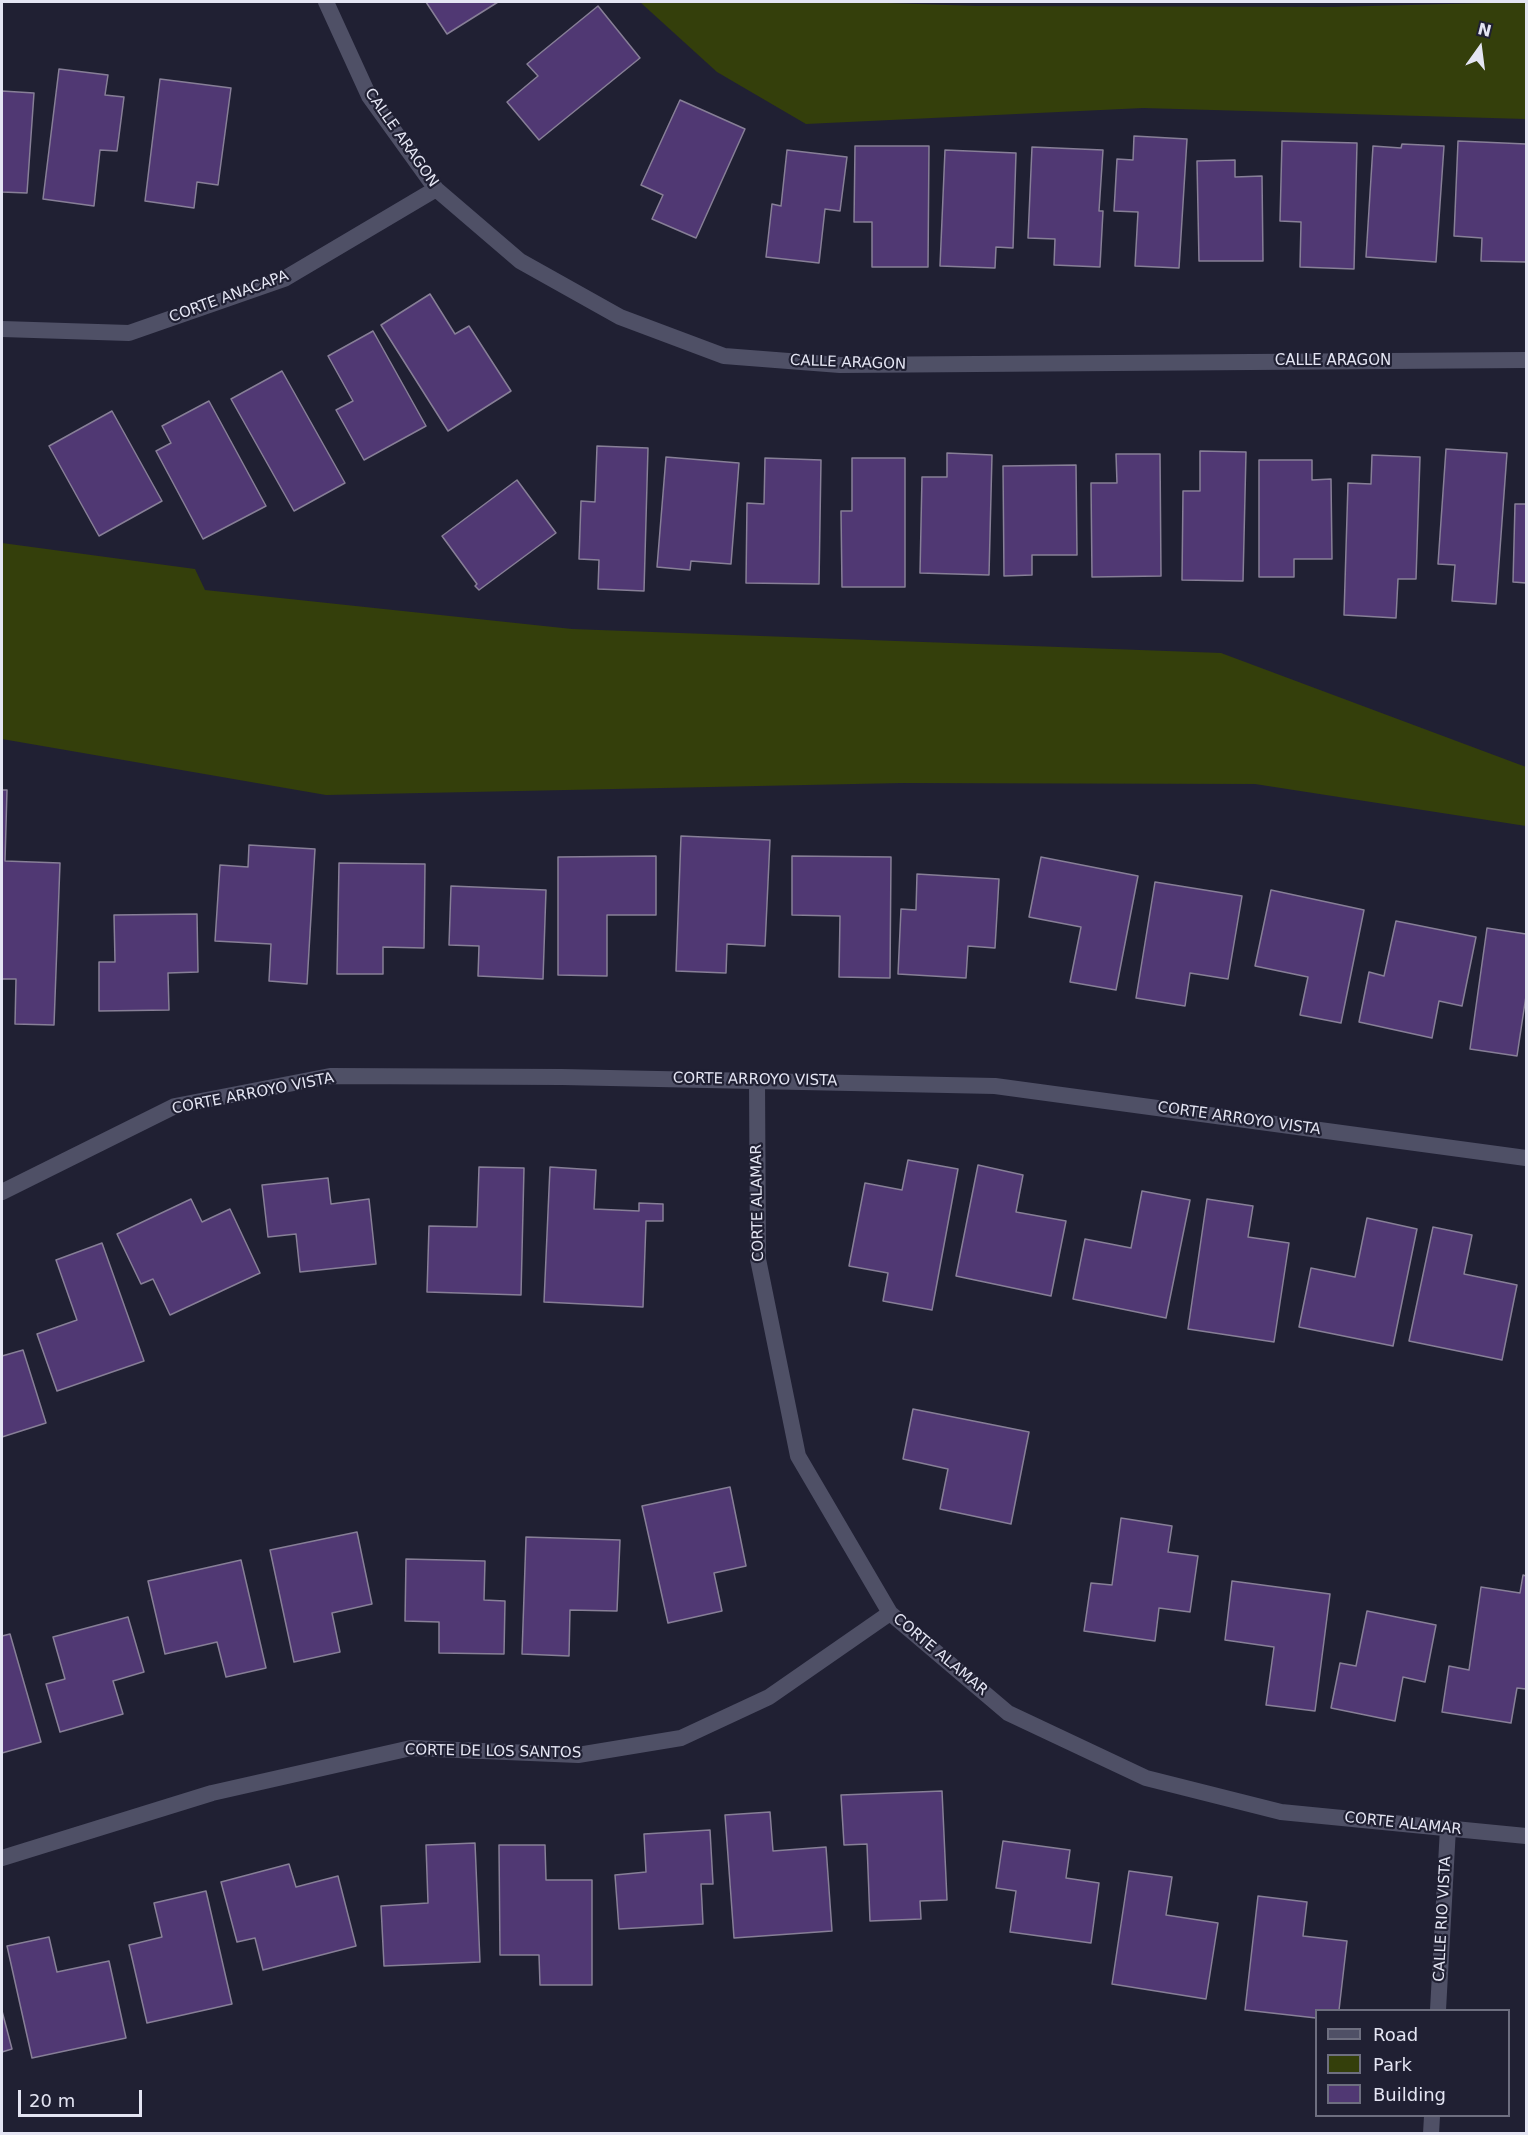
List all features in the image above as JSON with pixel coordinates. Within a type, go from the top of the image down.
[{"type":"street","name":"CALLE ARAGON","points":[[326,2],[369,96],[436,189],[520,261],[620,317],[724,356],[840,365],[1527,360]]},
{"type":"street","name":"CORTE ANACAPA","points":[[2,329],[129,333],[284,279],[436,189]]},
{"type":"street","name":"CORTE ARROYO VISTA","points":[[2,1192],[175,1106],[330,1076],[757,1080],[995,1086],[1527,1158]]},
{"type":"street","name":"CORTE ALAMAR","points":[[757,1080],[758,1259],[798,1456],[890,1613],[1008,1713],[1146,1778],[1281,1812],[1527,1836]]},
{"type":"street","name":"CORTE DE LOS SANTOS","points":[[2,1858],[212,1793],[411,1748],[578,1755],[681,1738],[769,1697],[890,1613]]},
{"type":"street","name":"CALLE RIO VISTA","points":[[1438,2009],[1448,1828]]},
{"type":"street","points":[[1431,2133],[1432,2117]]},
{"type":"green space","points":[[640,2],[1332,7],[1526,2],[1526,119],[1143,108],[806,124],[717,72]]},
{"type":"green space","points":[[2,543],[195,569],[205,590],[572,629],[1221,653],[1526,767],[1526,826],[1255,784],[902,783],[326,795],[2,739]]},
{"type":"building","points":[[426,2],[498,2],[447,34]]},
{"type":"building","points":[[598,6],[640,58],[539,140],[507,102],[538,76],[527,64]]},
{"type":"building","points":[[59,69],[108,75],[105,95],[124,97],[117,151],[100,150],[94,206],[43,199]]},
{"type":"building","points":[[160,79],[231,88],[218,185],[197,182],[194,208],[145,201]]},
{"type":"building","points":[[2,91],[34,93],[27,193],[2,192]]},
{"type":"building","points":[[680,100],[745,129],[696,238],[652,219],[663,195],[641,185]]},
{"type":"building","points":[[1134,136],[1187,139],[1179,268],[1135,266],[1138,212],[1114,211],[1117,159],[1133,160]]},
{"type":"building","points":[[1282,141],[1357,143],[1354,269],[1300,267],[1301,222],[1280,221]]},
{"type":"building","points":[[1458,141],[1526,144],[1526,262],[1481,261],[1482,238],[1454,236]]},
{"type":"building","points":[[1402,144],[1444,146],[1436,262],[1366,257],[1373,146],[1401,148]]},
{"type":"building","points":[[855,146],[929,146],[928,267],[872,267],[872,222],[854,222]]},
{"type":"building","points":[[1032,147],[1103,150],[1099,211],[1103,211],[1100,267],[1054,265],[1055,239],[1028,238]]},
{"type":"building","points":[[787,150],[847,157],[840,211],[825,209],[819,263],[766,257],[772,204],[781,206]]},
{"type":"building","points":[[945,150],[1016,153],[1013,248],[996,247],[995,268],[940,266]]},
{"type":"building","points":[[1235,160],[1235,177],[1262,176],[1263,261],[1199,261],[1197,161]]},
{"type":"building","points":[[430,294],[455,334],[469,326],[511,391],[448,431],[381,325]]},
{"type":"building","points":[[373,331],[426,426],[364,460],[336,410],[353,401],[328,356]]},
{"type":"building","points":[[282,371],[345,483],[294,511],[231,399]]},
{"type":"building","points":[[209,401],[266,506],[203,539],[156,451],[171,443],[162,426]]},
{"type":"building","points":[[112,411],[162,501],[99,536],[49,446]]},
{"type":"building","points":[[597,446],[648,448],[644,591],[598,589],[599,560],[579,559],[581,501],[595,502]]},
{"type":"building","points":[[1446,449],[1507,453],[1496,604],[1452,601],[1455,565],[1438,564]]},
{"type":"building","points":[[1200,451],[1246,452],[1243,581],[1182,580],[1183,491],[1200,491]]},
{"type":"building","points":[[947,453],[992,455],[989,575],[920,573],[922,477],[947,477]]},
{"type":"building","points":[[1116,454],[1160,454],[1161,576],[1092,577],[1091,483],[1117,483]]},
{"type":"building","points":[[1372,455],[1420,457],[1416,579],[1398,579],[1396,618],[1344,615],[1348,483],[1371,484]]},
{"type":"building","points":[[666,457],[739,463],[731,564],[691,561],[690,570],[657,567]]},
{"type":"building","points":[[765,458],[821,460],[819,584],[746,583],[747,503],[764,504]]},
{"type":"building","points":[[852,458],[905,458],[905,587],[842,587],[841,511],[852,511]]},
{"type":"building","points":[[1259,460],[1312,460],[1312,480],[1331,479],[1332,559],[1294,559],[1294,577],[1259,577]]},
{"type":"building","points":[[1076,465],[1077,555],[1032,555],[1032,575],[1004,576],[1003,466]]},
{"type":"building","points":[[517,480],[556,533],[479,590],[442,536]]},
{"type":"building","points":[[1515,504],[1526,504],[1526,583],[1513,582]]},
{"type":"building","points":[[2,790],[7,790],[5,861],[60,863],[54,1025],[15,1024],[16,979],[2,979]]},
{"type":"building","points":[[681,836],[770,840],[765,946],[727,944],[726,973],[676,971]]},
{"type":"building","points":[[249,845],[315,849],[307,984],[269,981],[271,944],[215,941],[220,865],[248,867]]},
{"type":"building","points":[[656,856],[656,915],[607,915],[607,976],[558,975],[558,857]]},
{"type":"building","points":[[792,856],[891,857],[890,978],[839,977],[840,916],[792,915]]},
{"type":"building","points":[[1041,857],[1138,876],[1116,990],[1070,982],[1081,927],[1029,917]]},
{"type":"building","points":[[339,863],[425,864],[424,948],[383,947],[383,974],[337,974]]},
{"type":"building","points":[[917,874],[999,879],[995,948],[968,946],[966,978],[898,974],[901,909],[916,910]]},
{"type":"building","points":[[1155,882],[1242,896],[1228,979],[1190,973],[1185,1006],[1136,998]]},
{"type":"building","points":[[451,886],[546,890],[543,979],[478,976],[479,946],[449,945]]},
{"type":"building","points":[[1271,890],[1364,910],[1341,1023],[1300,1015],[1308,977],[1255,966]]},
{"type":"building","points":[[197,914],[198,972],[168,973],[169,1010],[99,1011],[99,962],[115,962],[114,915]]},
{"type":"building","points":[[1396,921],[1476,937],[1462,1006],[1439,1001],[1432,1038],[1359,1022],[1369,972],[1384,976]]},
{"type":"building","points":[[1487,928],[1526,934],[1526,996],[1517,1056],[1470,1049]]},
{"type":"building","points":[[908,1160],[958,1169],[932,1310],[883,1301],[888,1273],[849,1266],[865,1183],[902,1190]]},
{"type":"building","points":[[978,1165],[1023,1175],[1016,1212],[1066,1221],[1051,1296],[956,1276]]},
{"type":"building","points":[[479,1167],[524,1168],[521,1295],[427,1292],[429,1226],[477,1227]]},
{"type":"building","points":[[550,1167],[596,1170],[594,1209],[639,1211],[639,1203],[663,1204],[663,1221],[646,1221],[643,1307],[544,1302]]},
{"type":"building","points":[[328,1178],[331,1204],[369,1199],[376,1264],[300,1272],[296,1234],[268,1237],[262,1185]]},
{"type":"building","points":[[1142,1191],[1190,1200],[1166,1318],[1073,1299],[1085,1239],[1131,1248]]},
{"type":"building","points":[[191,1199],[202,1222],[230,1209],[260,1273],[170,1315],[153,1279],[141,1284],[117,1234]]},
{"type":"building","points":[[1207,1199],[1253,1206],[1248,1237],[1289,1243],[1274,1342],[1188,1329]]},
{"type":"building","points":[[1367,1218],[1417,1229],[1393,1346],[1299,1327],[1311,1268],[1355,1277]]},
{"type":"building","points":[[1433,1227],[1472,1235],[1464,1274],[1517,1285],[1502,1360],[1409,1341]]},
{"type":"building","points":[[102,1243],[144,1361],[57,1391],[37,1334],[77,1320],[56,1260]]},
{"type":"building","points":[[23,1350],[46,1423],[2,1437],[2,1356]]},
{"type":"building","points":[[913,1409],[1029,1432],[1011,1524],[940,1509],[948,1469],[903,1459]]},
{"type":"building","points":[[730,1487],[746,1566],[714,1573],[722,1611],[668,1623],[642,1506]]},
{"type":"building","points":[[1121,1518],[1172,1526],[1168,1552],[1198,1556],[1190,1612],[1159,1608],[1155,1641],[1084,1631],[1091,1583],[1112,1585]]},
{"type":"building","points":[[357,1532],[372,1604],[332,1613],[340,1652],[294,1662],[270,1550]]},
{"type":"building","points":[[526,1537],[620,1540],[617,1611],[570,1610],[569,1656],[522,1654]]},
{"type":"building","points":[[406,1559],[485,1561],[484,1600],[505,1601],[504,1654],[439,1653],[439,1622],[405,1621]]},
{"type":"building","points":[[241,1560],[266,1668],[226,1677],[217,1642],[165,1654],[148,1581]]},
{"type":"building","points":[[1523,1575],[1526,1576],[1526,1689],[1517,1688],[1511,1723],[1442,1712],[1449,1666],[1469,1670],[1481,1587],[1520,1593]]},
{"type":"building","points":[[1232,1581],[1330,1594],[1315,1711],[1266,1705],[1274,1647],[1225,1640]]},
{"type":"building","points":[[1367,1611],[1436,1625],[1425,1682],[1403,1677],[1395,1721],[1331,1708],[1340,1663],[1356,1666]]},
{"type":"building","points":[[128,1617],[144,1672],[113,1681],[123,1714],[60,1732],[46,1684],[65,1679],[53,1637]]},
{"type":"building","points":[[10,1634],[41,1742],[2,1753],[2,1636]]},
{"type":"building","points":[[942,1791],[947,1900],[920,1901],[921,1919],[870,1921],[867,1844],[844,1845],[841,1795]]},
{"type":"building","points":[[770,1812],[773,1851],[826,1847],[832,1931],[734,1938],[725,1815]]},
{"type":"building","points":[[710,1830],[713,1884],[701,1884],[703,1924],[619,1929],[615,1875],[646,1872],[644,1834]]},
{"type":"building","points":[[1003,1841],[1070,1850],[1066,1878],[1099,1883],[1091,1943],[1010,1932],[1016,1891],[996,1888]]},
{"type":"building","points":[[475,1843],[480,1962],[384,1966],[381,1906],[428,1903],[426,1845]]},
{"type":"building","points":[[499,1845],[545,1845],[546,1880],[592,1880],[592,1985],[540,1985],[539,1955],[500,1955]]},
{"type":"building","points":[[289,1864],[296,1887],[338,1876],[356,1946],[263,1970],[255,1938],[237,1942],[221,1882]]},
{"type":"building","points":[[1129,1871],[1172,1877],[1166,1915],[1218,1923],[1206,1999],[1112,1984]]},
{"type":"building","points":[[206,1891],[232,2004],[147,2023],[129,1945],[162,1937],[154,1903]]},
{"type":"building","points":[[1258,1896],[1307,1902],[1303,1936],[1347,1941],[1339,2009],[1315,2009],[1315,2018],[1245,2010]]},
{"type":"building","points":[[49,1937],[57,1972],[109,1961],[126,2038],[32,2058],[7,1946]]},
{"type":"building","points":[[2,2011],[12,2049],[2,2052]]}]
